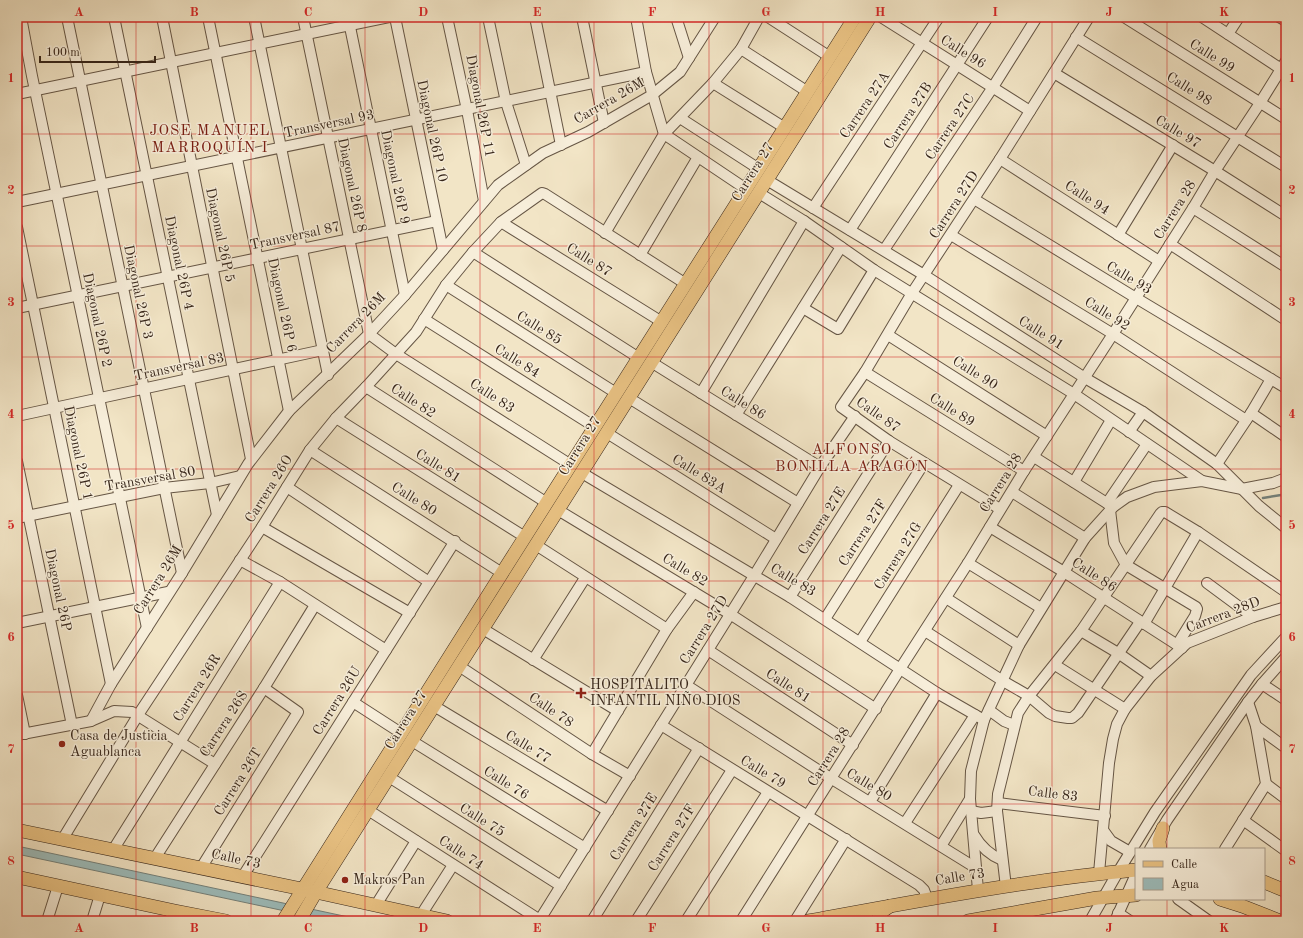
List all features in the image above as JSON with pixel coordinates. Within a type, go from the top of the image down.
[{"type":"main road","name":"Carrera 27","points":[[645,360],[662,322],[686,284],[758,194],[772,183],[870,17]]},
{"type":"main road","name":"Carrera 27","points":[[316,892],[483,629],[530,541],[552,506],[645,360],[758,194],[759,169],[830,57],[851,18]]},
{"type":"main road","name":"Carrera 27","points":[[299,894],[502,573],[530,541]]},
{"type":"main road","points":[[1160,848],[1159,841],[1163,828]]},
{"type":"main road","name":"Calle 73","points":[[17,830],[243,876],[299,894],[316,892],[448,921]]},
{"type":"main road","points":[[1118,872],[1135,870]]},
{"type":"main road","name":"Calle 73","points":[[808,921],[850,918],[893,904],[927,898],[1025,883],[1099,873],[1118,872]]},
{"type":"main road","points":[[17,877],[100,895],[172,916],[222,921]]},
{"type":"main road","points":[[1265,882],[1286,891]]},
{"type":"main road","points":[[299,921],[316,892]]},
{"type":"main road","points":[[284,920],[299,894]]},
{"type":"main road","points":[[968,921],[1103,897],[1131,895]]},
{"type":"main road","points":[[1223,900],[1280,921]]},
{"type":"main road","points":[[878,921],[883,910],[893,904]]},
{"type":"street","name":"Diagonal 26P 2","points":[[21,17],[56,194],[147,628]]},
{"type":"street","name":"Diagonal 26P 3","points":[[67,17],[182,573]]},
{"type":"street","name":"Diagonal 26P 4","points":[[114,17],[217,515]]},
{"type":"street","name":"Diagonal 26P 5","points":[[162,17],[251,459]]},
{"type":"street","name":"Diagonal 26P 6","points":[[208,17],[289,411]]},
{"type":"street","points":[[254,17],[328,375]]},
{"type":"street","name":"Diagonal 26P 8","points":[[304,17],[369,334]]},
{"type":"street","points":[[17,94],[307,34],[348,21],[388,17]]},
{"type":"street","name":"Diagonal 26P 10","points":[[395,17],[443,250]]},
{"type":"street","name":"Diagonal 26P 11","points":[[447,17],[467,110],[484,201]]},
{"type":"street","points":[[488,17],[506,102],[526,165]]},
{"type":"street","points":[[535,17],[561,145]]},
{"type":"street","points":[[582,17],[604,123]]},
{"type":"street","points":[[636,17],[646,72],[664,134],[698,157],[804,221],[874,270],[1074,394],[1202,481]]},
{"type":"street","points":[[676,17],[689,58]]},
{"type":"street","name":"Carrera 26M","points":[[91,721],[111,684],[168,592],[182,573],[240,476],[251,459],[289,411],[369,334],[405,295],[498,185],[544,153],[653,98],[680,72],[715,17]]},
{"type":"street","points":[[686,284],[605,233],[664,134],[714,83],[741,49],[759,17]]},
{"type":"street","points":[[768,17],[830,57]]},
{"type":"street","name":"Calle 96","points":[[881,17],[1030,111]]},
{"type":"street","name":"Carrera 27A","points":[[813,208],[939,17]]},
{"type":"street","name":"Carrera 27B","points":[[850,230],[988,17]]},
{"type":"street","name":"Carrera 27C","points":[[884,250],[992,87],[1036,17]]},
{"type":"street","name":"Carrera 27D","points":[[841,407],[865,372],[912,293],[1000,159],[1089,17]]},
{"type":"street","name":"Calle 99","points":[[1124,17],[1286,119]]},
{"type":"street","points":[[1202,17],[1228,34],[1284,65]]},
{"type":"street","points":[[1228,34],[1239,17]]},
{"type":"street","points":[[1279,17],[1286,21]]},
{"type":"street","name":"Diagonal 26P 9","points":[[348,21],[405,295]]},
{"type":"street","name":"Calle 98","points":[[1076,37],[1286,167]]},
{"type":"street","points":[[741,49],[808,92]]},
{"type":"street","name":"Carrera 28","points":[[742,921],[900,669],[968,564],[1024,471],[1136,298],[1237,136],[1284,65]]},
{"type":"street","name":"Transversal 93","points":[[17,202],[646,72]]},
{"type":"street","name":"Calle 97","points":[[1054,73],[1286,216]]},
{"type":"street","points":[[714,83],[785,128]]},
{"type":"street","points":[[680,118],[759,169]]},
{"type":"street","points":[[1118,235],[1173,145]]},
{"type":"street","points":[[640,255],[698,157]]},
{"type":"street","name":"Calle 94","points":[[1000,159],[1159,261]]},
{"type":"street","name":"Calle 91","points":[[772,183],[884,250],[1085,378],[1143,412],[1217,464],[1277,522],[1286,528]]},
{"type":"street","name":"Carrera 26O","points":[[62,840],[138,716],[262,527],[310,450],[336,418],[366,388],[416,332],[446,285],[473,252],[501,222],[542,193],[546,194],[605,233]]},
{"type":"street","name":"Calle 93","points":[[974,199],[1286,388]]},
{"type":"street","points":[[1193,208],[1286,267]]},
{"type":"street","name":"Transversal 87","points":[[17,308],[437,221]]},
{"type":"street","points":[[701,393],[804,221]]},
{"type":"street","name":"Calle 87","points":[[501,222],[662,322]]},
{"type":"street","name":"Diagonal 26P 1","points":[[17,227],[111,684]]},
{"type":"street","name":"Calle 92","points":[[951,235],[1248,416],[1286,437]]},
{"type":"street","points":[[1170,244],[1286,320]]},
{"type":"street","points":[[736,415],[841,247]]},
{"type":"street","name":"Calle 86","points":[[473,252],[820,468]]},
{"type":"street","points":[[803,308],[838,329],[874,270]]},
{"type":"street","name":"Calle 85","points":[[446,285],[623,396]]},
{"type":"street","name":"Calle 84","points":[[424,319],[601,430]]},
{"type":"street","name":"Calle 83","points":[[369,334],[396,354],[576,469],[790,597],[937,693],[984,720]]},
{"type":"street","name":"Calle 90","points":[[888,335],[1047,436]]},
{"type":"street","name":"Transversal 83","points":[[17,416],[323,350]]},
{"type":"street","name":"Calle 89","points":[[865,372],[1024,471]]},
{"type":"street","points":[[1217,464],[1271,379]]},
{"type":"street","name":"Calle 82","points":[[366,388],[552,506],[730,614],[876,709]]},
{"type":"street","points":[[623,396],[798,504]]},
{"type":"street","name":"Calle 87","points":[[841,407],[924,463],[1000,509]]},
{"type":"street","points":[[1129,432],[1143,412]]},
{"type":"street","name":"Carrera 27D","points":[[540,921],[820,468],[855,416]]},
{"type":"street","name":"Calle 81","points":[[336,418],[667,629]]},
{"type":"street","points":[[1074,482],[1111,420]]},
{"type":"street","name":"Calle 83A","points":[[601,430],[776,539]]},
{"type":"street","name":"Carrera 27E","points":[[790,597],[890,441]]},
{"type":"street","points":[[978,890],[970,799],[971,771],[984,720],[1020,645],[1041,608],[1066,574],[1085,538],[1110,506],[1147,444]]},
{"type":"street","name":"Calle 80","points":[[310,450],[455,541],[502,573]]},
{"type":"street","points":[[1034,457],[1110,506]]},
{"type":"street","name":"Diagonal 26P","points":[[17,461],[72,724]]},
{"type":"street","name":"Carrera 27F","points":[[825,619],[924,463]]},
{"type":"street","name":"Transversal 80","points":[[17,518],[164,488],[210,483],[240,476]]},
{"type":"street","points":[[1110,506],[1127,497],[1154,487],[1202,481],[1242,489],[1273,483],[1286,478]]},
{"type":"street","name":"Carrera 27G","points":[[860,642],[959,485]]},
{"type":"street","points":[[287,487],[429,582]]},
{"type":"street","points":[[1012,492],[1085,538]]},
{"type":"street","points":[[1110,506],[1114,543],[1126,565],[1164,589],[1194,605],[1197,609],[1179,647]]},
{"type":"street","points":[[1006,887],[997,807],[998,794],[1014,725],[1019,710],[1081,631],[1101,597],[1126,565],[1162,512],[1166,512],[1198,532],[1286,592]]},
{"type":"street","points":[[1277,522],[1286,516]]},
{"type":"street","points":[[262,527],[410,613]]},
{"type":"street","name":"Calle 86","points":[[990,527],[1179,647]]},
{"type":"street","points":[[925,631],[1029,696],[1049,713],[1061,717],[1072,718],[1078,713],[1118,654],[1142,623],[1198,532]]},
{"type":"street","name":"Carrera 26U","points":[[243,876],[455,541]]},
{"type":"street","points":[[240,560],[280,582],[386,650]]},
{"type":"street","points":[[968,564],[1041,608]]},
{"type":"street","points":[[533,660],[585,578]]},
{"type":"street","name":"Carrera 26R","points":[[113,850],[280,582]]},
{"type":"street","points":[[1207,583],[1253,618]]},
{"type":"street","points":[[17,623],[168,592]]},
{"type":"street","points":[[592,754],[667,629],[694,592]]},
{"type":"street","points":[[946,598],[1020,645]]},
{"type":"street","name":"Carrera 26S","points":[[155,858],[264,688],[315,605]]},
{"type":"street","name":"Carrera 28D","points":[[1099,873],[1113,739],[1117,724],[1125,709],[1151,676],[1179,647],[1253,618],[1286,607]]},
{"type":"street","points":[[483,629],[618,712]]},
{"type":"street","points":[[1081,631],[1151,676]]},
{"type":"street","points":[[1090,921],[1155,812],[1251,675],[1286,637]]},
{"type":"street","name":"Calle 81","points":[[708,650],[853,745]]},
{"type":"street","points":[[1151,848],[1167,820],[1248,702],[1286,657]]},
{"type":"street","points":[[1055,665],[1125,709]]},
{"type":"street","name":"Calle 78","points":[[459,666],[592,754],[630,776]]},
{"type":"street","points":[[1262,684],[1286,700]]},
{"type":"street","name":"Calle 80","points":[[686,685],[832,779],[976,868]]},
{"type":"street","name":"Carrera 26T","points":[[201,868],[298,712],[264,688]]},
{"type":"street","points":[[870,802],[937,693]]},
{"type":"street","points":[[17,695],[21,734],[91,721],[114,711],[132,712],[215,764]]},
{"type":"street","points":[[353,702],[401,733]]},
{"type":"street","points":[[1248,702],[1256,726],[1266,784],[1286,799]]},
{"type":"street","name":"Calle 77","points":[[434,706],[608,811]]},
{"type":"street","points":[[989,710],[1004,721],[1014,725]]},
{"type":"street","points":[[905,823],[975,715]]},
{"type":"street","name":"Calle 79","points":[[662,725],[732,770],[809,815],[921,887],[927,898]]},
{"type":"street","points":[[1256,726],[1286,748]]},
{"type":"street","name":"Calle 76","points":[[412,741],[585,848]]},
{"type":"street","name":"Carrera 27E","points":[[592,921],[699,748]]},
{"type":"street","name":"Carrera 27F","points":[[636,921],[732,770]]},
{"type":"street","name":"Calle 75","points":[[389,777],[561,886]]},
{"type":"street","points":[[1226,848],[1266,784]]},
{"type":"street","points":[[686,921],[768,792]]},
{"type":"street","points":[[941,846],[970,799]]},
{"type":"street","name":"Calle 83","points":[[971,811],[981,813],[997,807],[1105,816]]},
{"type":"street","name":"Calle 74","points":[[368,810],[540,921]]},
{"type":"street","points":[[1242,820],[1286,851]]},
{"type":"street","points":[[1103,830],[1111,842],[1130,852]]},
{"type":"street","points":[[973,834],[986,850],[994,857],[1002,860]]},
{"type":"street","points":[[795,921],[846,839]]},
{"type":"street","points":[[376,905],[416,841]]},
{"type":"street","points":[[421,915],[453,865]]},
{"type":"street","points":[[1130,921],[1117,917],[1131,895],[1135,878]]},
{"type":"street","points":[[47,921],[58,886]]},
{"type":"street","points":[[92,921],[100,895]]},
{"type":"street","points":[[1179,900],[1210,921]]},
{"type":"water","points":[[17,846],[367,921],[332,921],[17,854]]},
{"type":"waterway","points":[[1263,498],[1281,495],[1286,492]]},
{"type":"place","name":"HOSPITALITO INFANTIL NIÑO DIOS","points":[[581,693]]},
{"type":"place","name":"Casa de Justicia Aguablanca","points":[[62,744]]},
{"type":"place","name":"Makros Pan","points":[[345,880]]},
{"type":"district","name":"JOSE MANUEL MARROQUÍN I","points":[[210,140]]},
{"type":"district","name":"ALFONSO BONILLA ARAGÓN","points":[[852,458]]}]
